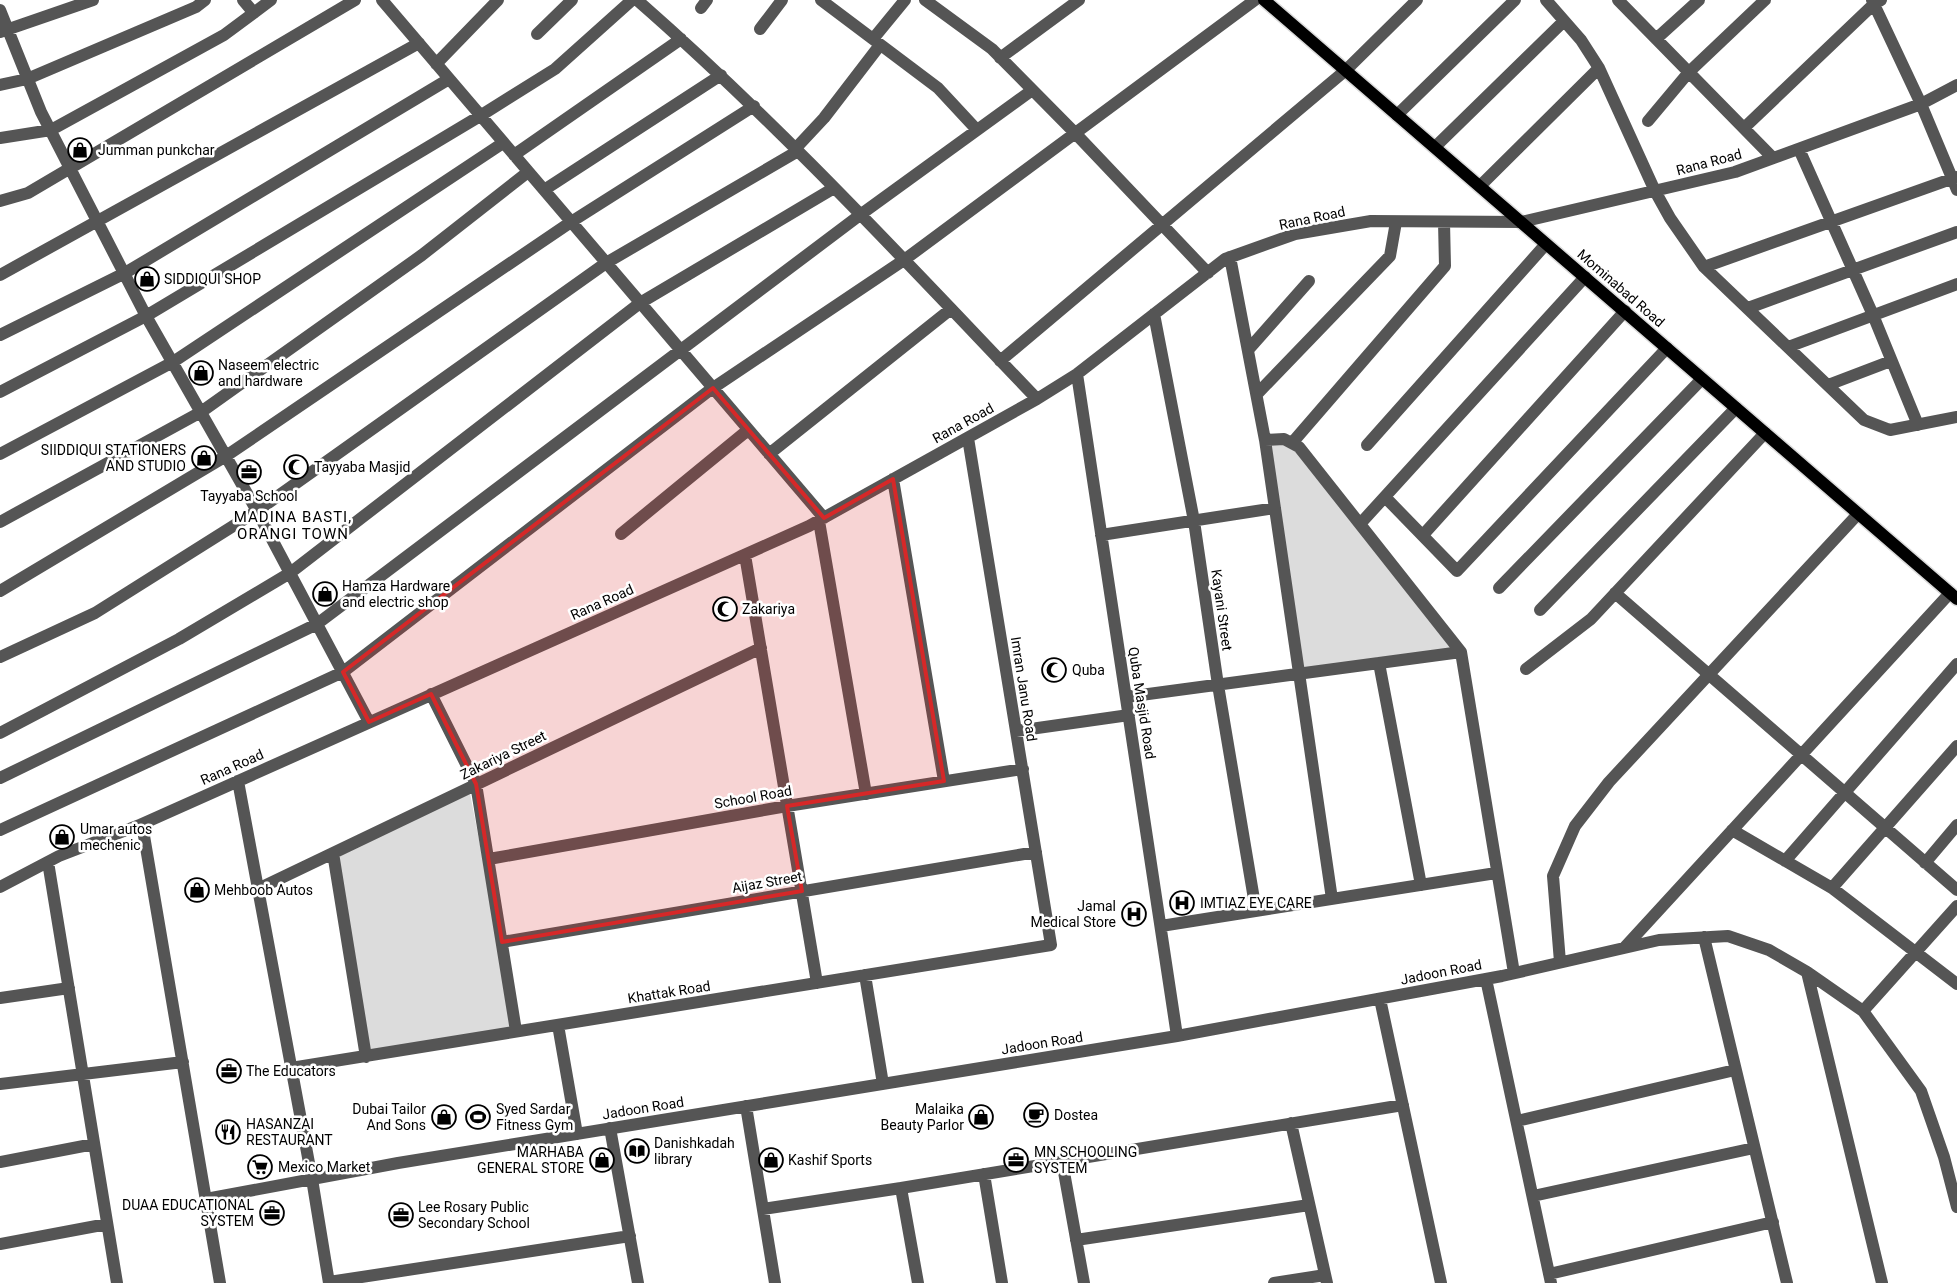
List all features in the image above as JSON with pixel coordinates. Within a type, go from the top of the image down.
[{"type":"main road","name":"Mominabad Road","points":[[1264,0],[1953,596]]},
{"type":"street","points":[[3,31],[93,0]]},
{"type":"street","points":[[0,85],[27,79],[196,7],[205,0]]},
{"type":"street","points":[[243,0],[254,13]]},
{"type":"street","points":[[0,138],[51,130],[224,35],[271,0]]},
{"type":"street","points":[[0,201],[28,193],[71,169],[355,0]]},
{"type":"street","points":[[382,0],[769,454],[821,519],[866,794]]},
{"type":"street","points":[[436,64],[498,0]]},
{"type":"street","points":[[537,34],[572,0]]},
{"type":"street","points":[[0,392],[146,316],[480,116],[555,69],[632,0]]},
{"type":"street","points":[[637,0],[754,106],[1037,399]]},
{"type":"street","points":[[760,29],[782,0]]},
{"type":"street","points":[[821,0],[938,88],[978,130]]},
{"type":"street","points":[[0,657],[95,613],[257,511],[606,263],[797,150],[830,110],[905,0]]},
{"type":"street","points":[[925,0],[992,49],[1031,91],[1076,133],[1208,272]]},
{"type":"street","points":[[1000,58],[1079,0]]},
{"type":"street","points":[[0,830],[343,672],[713,388],[904,260],[1256,0]]},
{"type":"street","points":[[1000,361],[1346,70],[1417,0]]},
{"type":"street","points":[[1397,115],[1515,0]]},
{"type":"street","points":[[1546,0],[1599,68],[1670,218],[1704,267],[1864,420],[1890,430],[1957,417]]},
{"type":"street","points":[[1619,0],[1773,158]]},
{"type":"street","points":[[1656,39],[1699,0]]},
{"type":"street","points":[[1648,121],[1689,72],[1765,0]]},
{"type":"street","points":[[1704,267],[1832,222],[1956,182],[1876,1],[1744,128]]},
{"type":"street","points":[[0,10],[3,31],[146,316],[257,511],[369,722]]},
{"type":"street","points":[[1435,147],[1564,21]]},
{"type":"street","points":[[514,155],[681,39]]},
{"type":"street","points":[[0,275],[419,43]]},
{"type":"street","points":[[1480,186],[1599,68]]},
{"type":"street","points":[[544,190],[721,75]]},
{"type":"street","points":[[0,335],[125,273],[449,78]]},
{"type":"street","name":"Rana Road","points":[[0,887],[48,862],[142,824],[821,519],[1037,399],[1077,374],[1230,257],[1295,234],[1370,222],[1521,222],[1656,191],[1735,172],[1921,104],[1957,85]]},
{"type":"street","points":[[0,778],[317,624],[860,215],[1031,91]]},
{"type":"street","points":[[0,591],[226,456],[571,222],[754,106]]},
{"type":"street","points":[[0,454],[173,362],[504,143]]},
{"type":"street","points":[[1799,148],[1873,315],[1918,424]]},
{"type":"street","points":[[0,522],[201,412],[422,255],[528,172]]},
{"type":"street","points":[[0,733],[179,639],[290,573],[640,303],[834,188]]},
{"type":"street","points":[[1257,394],[1390,256],[1396,222]]},
{"type":"street","points":[[1292,443],[1445,266],[1444,222]]},
{"type":"street","points":[[1748,308],[1957,232]]},
{"type":"street","points":[[1367,445],[1546,244]]},
{"type":"street","points":[[1230,257],[1265,440],[1332,899]]},
{"type":"street","points":[[1360,524],[1585,277]]},
{"type":"street","points":[[1248,350],[1309,281]]},
{"type":"street","points":[[1788,347],[1957,284]]},
{"type":"street","points":[[769,454],[951,309]]},
{"type":"street","points":[[1423,535],[1625,311]]},
{"type":"street","name":"Kayani Street","points":[[1154,314],[1194,521],[1218,685],[1256,911]]},
{"type":"street","points":[[1385,497],[1457,571],[1667,348]]},
{"type":"street","points":[[1828,385],[1891,361]]},
{"type":"street","name":"Quba Masjid Road","points":[[1077,374],[1177,1036]]},
{"type":"street","points":[[1500,588],[1702,379]]},
{"type":"street","points":[[1540,610],[1736,408]]},
{"type":"street","points":[[621,534],[748,430]]},
{"type":"street","points":[[1526,669],[1591,619],[1764,433]]},
{"type":"street","name":"Imran Janu Road","points":[[968,438],[1051,945]]},
{"type":"street","points":[[1265,440],[1284,439],[1299,446],[1461,652],[1514,973]]},
{"type":"street","points":[[893,479],[944,781]]},
{"type":"street","points":[[1101,535],[1275,508]]},
{"type":"street","points":[[1560,962],[1553,876],[1575,826],[1609,782],[1858,514]]},
{"type":"street","points":[[744,555],[817,983]]},
{"type":"street","points":[[1615,593],[1957,890]]},
{"type":"street","points":[[1624,948],[1732,830],[1953,596]]},
{"type":"street","name":"Zakariya Street","points":[[258,889],[761,648]]},
{"type":"street","points":[[1126,697],[1461,652]]},
{"type":"street","points":[[1379,663],[1421,885]]},
{"type":"street","points":[[1785,861],[1846,794],[1957,664]]},
{"type":"street","points":[[431,694],[476,784],[516,1031]]},
{"type":"street","points":[[1016,731],[1128,715]]},
{"type":"street","points":[[1832,888],[1957,746]]},
{"type":"street","name":"School Road","points":[[489,859],[787,806],[1022,769]]},
{"type":"street","points":[[238,781],[312,1179],[329,1282],[630,1236]]},
{"type":"street","points":[[142,824],[220,1283]]},
{"type":"street","points":[[1925,863],[1957,825]]},
{"type":"street","points":[[1732,830],[1832,888],[1957,984]]},
{"type":"street","name":"Aijaz Street","points":[[502,942],[1036,852]]},
{"type":"street","points":[[333,853],[366,1056]]},
{"type":"street","points":[[48,862],[117,1283]]},
{"type":"street","points":[[1160,926],[1496,872]]},
{"type":"street","points":[[1863,1011],[1957,906]]},
{"type":"street","name":"Jadoon Road","points":[[206,1199],[610,1128],[1177,1036],[1514,973],[1659,940],[1728,936],[1769,950],[1807,972],[1863,1011],[1921,1092],[1944,1157],[1957,1207]]},
{"type":"street","points":[[1704,937],[1787,1283]]},
{"type":"street","name":"Khattak Road","points":[[291,1068],[1051,945]]},
{"type":"street","points":[[1807,972],[1882,1283]]},
{"type":"street","points":[[865,975],[883,1084]]},
{"type":"street","points":[[1486,978],[1550,1278],[1772,1222]]},
{"type":"street","points":[[0,998],[69,988]]},
{"type":"street","points":[[1380,999],[1441,1283]]},
{"type":"street","points":[[558,1025],[577,1134]]},
{"type":"street","points":[[0,1084],[183,1062]]},
{"type":"street","points":[[1517,1120],[1736,1070]]},
{"type":"street","points":[[762,1209],[1062,1162],[1403,1105]]},
{"type":"street","points":[[746,1106],[775,1283]]},
{"type":"street","points":[[1274,1283],[1326,1279],[1291,1123]]},
{"type":"street","points":[[610,1128],[638,1283]]},
{"type":"street","points":[[0,1162],[94,1144]]},
{"type":"street","points":[[1533,1196],[1754,1148]]},
{"type":"street","points":[[1062,1162],[1084,1283]]},
{"type":"street","points":[[984,1174],[1002,1283]]},
{"type":"street","points":[[901,1188],[918,1283]]},
{"type":"street","points":[[1076,1240],[1309,1204]]},
{"type":"street","points":[[0,1244],[107,1224]]},
{"type":"highlighted area","points":[[713,388],[824,518],[893,479],[944,781],[787,806],[802,891],[502,942],[476,784],[431,694],[369,722],[343,672]]},
{"type":"shaded area","points":[[1265,440],[1299,447],[1461,652],[1301,674]]},
{"type":"shaded area","points":[[469,788],[516,1031],[366,1057],[333,853]]},
{"type":"place","name":"Jumman punkchar","points":[[80,150]]},
{"type":"place","name":"SIDDIQUI SHOP","points":[[147,279]]},
{"type":"place","name":"Naseem electric and hardware","points":[[201,373]]},
{"type":"place","name":"SIIDDIQUI STATIONERS AND STUDIO","points":[[204,458]]},
{"type":"place","name":"Tayyaba Masjid","points":[[296,467]]},
{"type":"place","name":"Tayyaba School","points":[[249,472]]},
{"type":"place","name":"Hamza Hardware and electric shop","points":[[325,594]]},
{"type":"place","name":"Zakariya","points":[[725,609]]},
{"type":"place","name":"Quba","points":[[1054,670]]},
{"type":"place","name":"Umar autos mechenic","points":[[62,837]]},
{"type":"place","name":"Mehboob Autos","points":[[197,890]]},
{"type":"place","name":"IMTIAZ EYE CARE","points":[[1182,903]]},
{"type":"place","name":"Jamal Medical Store","points":[[1134,914]]},
{"type":"place","name":"The Educators","points":[[229,1071]]},
{"type":"place","name":"Dostea","points":[[1036,1115]]},
{"type":"place","name":"Dubai Tailor And Sons","points":[[444,1117]]},
{"type":"place","name":"Syed Sardar Fitness Gym","points":[[478,1117]]},
{"type":"place","name":"Malaika Beauty Parlor","points":[[981,1117]]},
{"type":"place","name":"HASANZAI RESTAURANT","points":[[228,1132]]},
{"type":"place","name":"Danishkadah library","points":[[637,1151]]},
{"type":"place","name":"MARHABA GENERAL STORE","points":[[602,1160]]},
{"type":"place","name":"Kashif Sports","points":[[771,1160]]},
{"type":"place","name":"MN SCHOOLING SYSTEM","points":[[1016,1160]]},
{"type":"place","name":"Mexico Market","points":[[260,1167]]},
{"type":"place","name":"DUAA EDUCATIONAL SYSTEM","points":[[272,1213]]},
{"type":"place","name":"Lee Rosary Public Secondary School","points":[[401,1215]]},
{"type":"district","name":"MADINA BASTI, ORANGI TOWN","points":[[293,526]]}]
